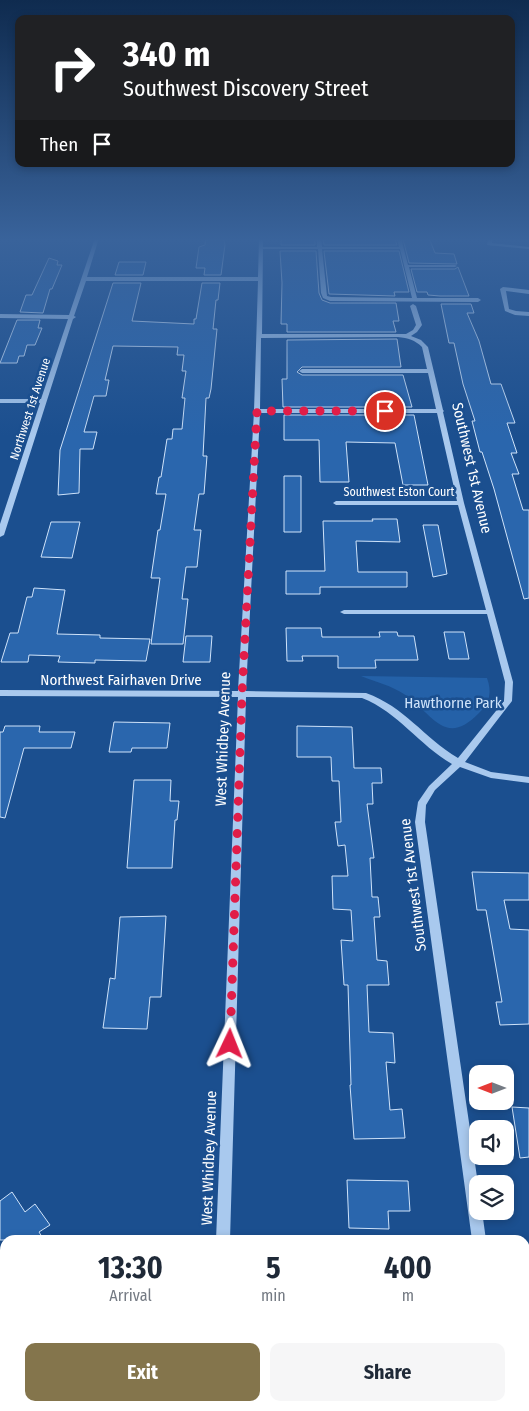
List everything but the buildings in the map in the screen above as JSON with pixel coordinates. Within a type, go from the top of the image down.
[{"type":"street","name":"Northwest 1st Avenue","points":[[0,535],[77,304]]},
{"type":"street","name":"West Whidbey Avenue","points":[[223,1235],[242,694],[257,411],[259,304]]},
{"type":"street","points":[[258,336],[407,336],[415,331],[419,325],[414,304]]},
{"type":"street","points":[[506,304],[507,310],[515,314],[529,314]]},
{"type":"street","points":[[0,316],[73,317]]},
{"type":"street","name":"Southwest 1st Avenue","points":[[407,336],[420,341],[425,346],[461,503],[509,682],[508,701],[459,763],[432,788],[421,805],[420,822],[478,1235]]},
{"type":"street","points":[[302,371],[431,371]]},
{"type":"street","points":[[0,401],[44,401]]},
{"type":"street","points":[[257,411],[440,411]]},
{"type":"street","name":"Southwest Eston Court","points":[[336,503],[461,503]]},
{"type":"street","points":[[344,612],[490,612]]},
{"type":"street","name":"Northwest Fairhaven Drive","points":[[0,693],[347,694],[369,697],[394,709],[434,747],[459,763],[490,776],[529,780]]},
{"type":"green space","name":"Hawthorne Park","points":[[361,676],[487,678],[489,697],[483,709],[467,723],[457,728],[448,728],[432,718],[399,691]]},
{"type":"route","points":[[230,1044],[242,694],[257,411],[385,411]]}]
